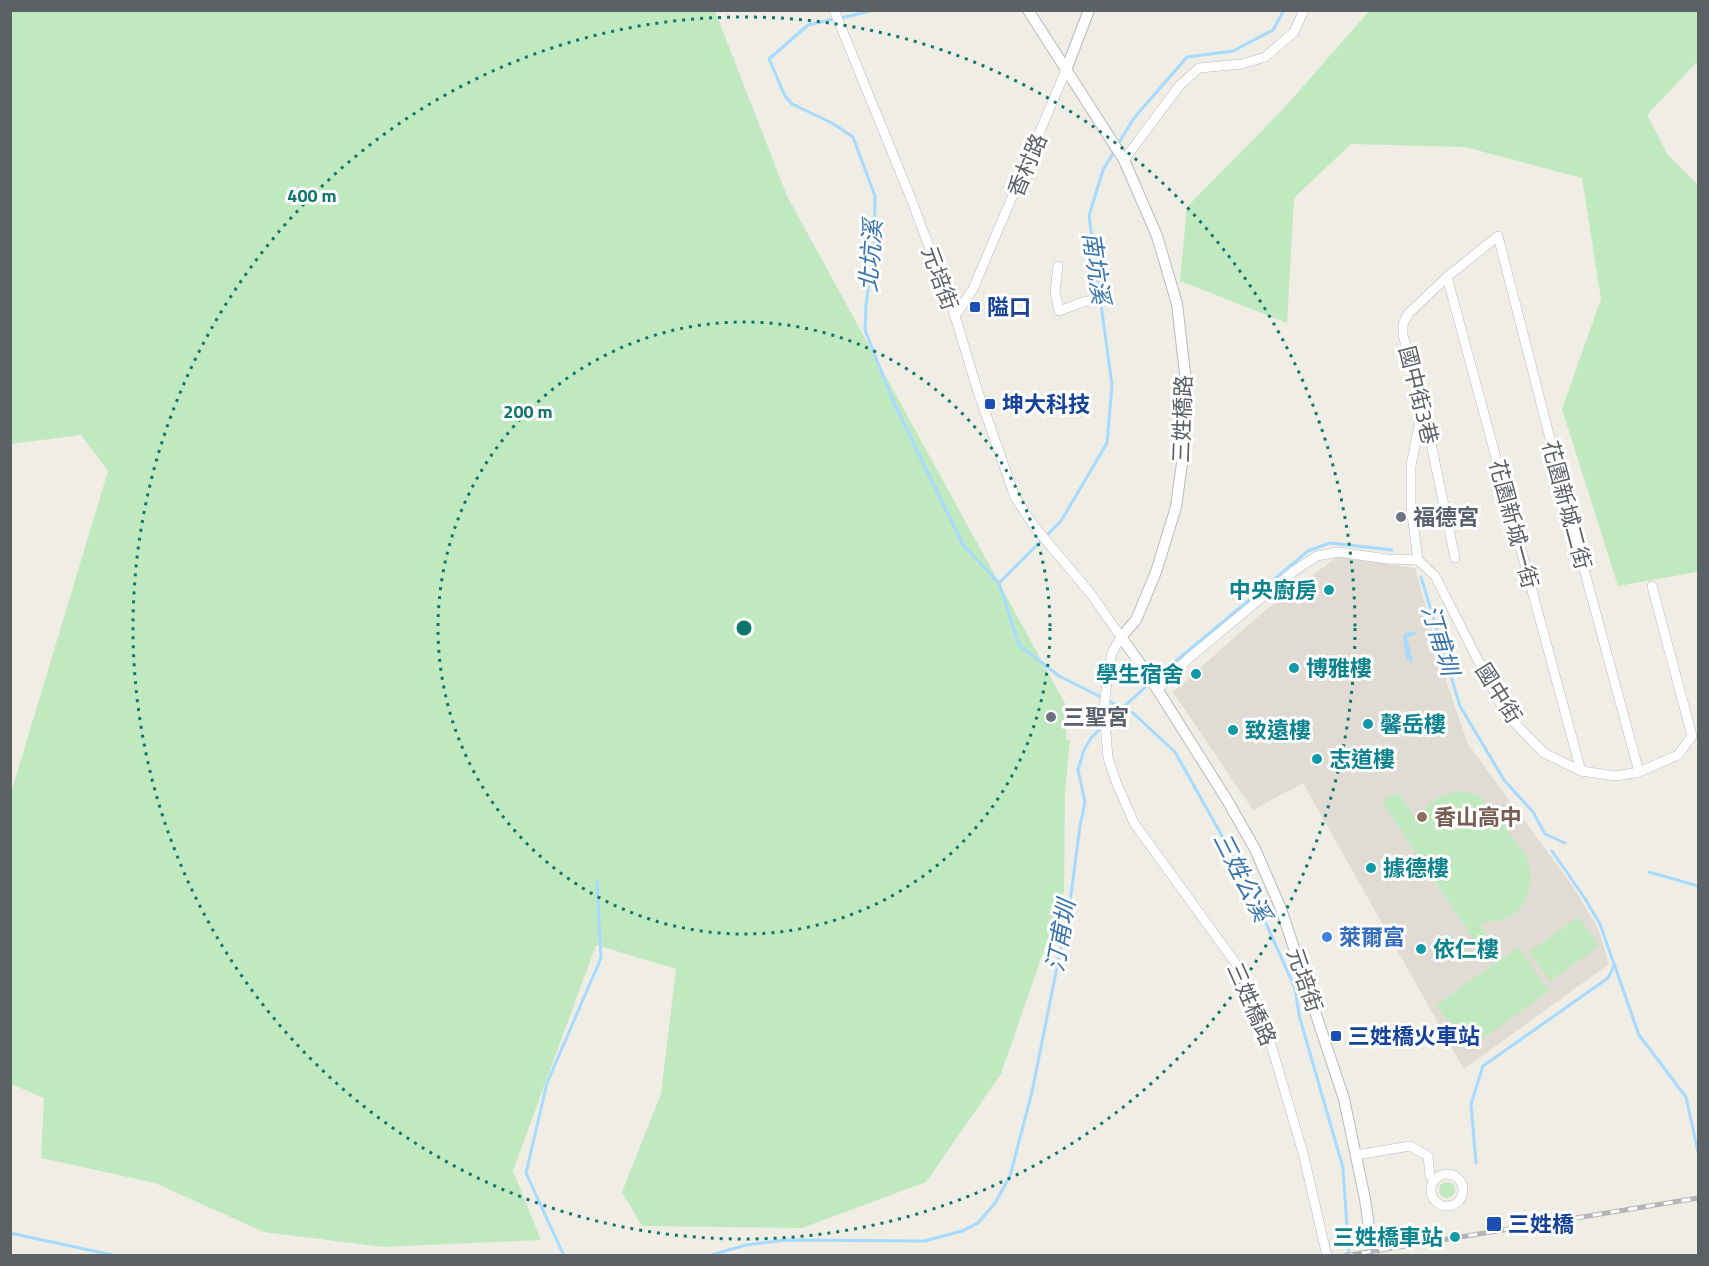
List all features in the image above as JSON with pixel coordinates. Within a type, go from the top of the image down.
[{"type":"street","name":"元培街","points":[[834,10],[910,196],[955,316],[1015,497],[1034,526],[1091,594],[1157,690],[1236,814],[1255,849],[1277,899],[1344,1099],[1365,1199],[1373,1256]]},
{"type":"street","points":[[1028,10],[1066,70]]},
{"type":"street","name":"香村路","points":[[955,316],[973,289],[1089,10]]},
{"type":"street","points":[[1124,160],[1180,85],[1198,68],[1242,64],[1265,57],[1294,32],[1304,10]]},
{"type":"street","name":"三姓橋路","points":[[1066,70],[1124,160],[1157,236],[1177,304],[1185,373],[1185,441],[1176,507],[1152,582],[1136,620],[1121,637],[1112,653],[1104,710],[1108,758],[1134,823],[1242,972],[1272,1047],[1303,1154],[1327,1256]]},
{"type":"street","name":"國中街3巷","points":[[1455,558],[1423,405],[1402,324],[1408,314],[1447,277],[1498,236]]},
{"type":"street","name":"花園新城二街","points":[[1498,236],[1574,532],[1639,772]]},
{"type":"street","points":[[1058,266],[1054,292],[1059,311],[1083,302],[1108,297]]},
{"type":"street","name":"花園新城一街","points":[[1447,277],[1581,771]]},
{"type":"street","points":[[1157,690],[1188,658],[1294,571],[1317,556],[1338,552],[1387,559],[1418,560],[1411,507],[1411,466],[1423,405]]},
{"type":"street","name":"國中街","points":[[1418,560],[1435,576],[1505,712],[1544,753],[1581,771],[1616,776],[1639,772],[1678,755],[1692,736],[1652,586]]},
{"type":"street","points":[[1356,1155],[1410,1146],[1428,1156],[1430,1176],[1435,1180]]},
{"type":"shaded area","name":"香山高中","points":[[1337,557],[1415,568],[1447,684],[1468,744],[1574,888],[1598,928],[1609,964],[1464,1069],[1303,783],[1253,810],[1173,692],[1263,612]]},
{"type":"green space","points":[[1370,10],[1698,11],[1698,61],[1647,115],[1668,155],[1698,185],[1698,575],[1697,572],[1618,586],[1562,409],[1601,299],[1582,178],[1465,147],[1351,144],[1294,198],[1287,323],[1180,281],[1187,207],[1285,107]]},
{"type":"green space","points":[[10,11],[715,11],[787,196],[1067,707],[1066,739],[1070,740],[1065,794],[1064,892],[1001,1074],[926,1182],[802,1228],[642,1226],[622,1192],[661,1094],[676,969],[596,945],[513,1171],[541,1240],[383,1247],[264,1232],[155,1183],[41,1158],[44,1098],[11,1084],[11,793],[108,471],[81,435],[11,444]]},
{"type":"green space","points":[[1460,791],[1480,795],[1528,858],[1531,877],[1525,902],[1517,912],[1504,920],[1479,923],[1495,947],[1483,954],[1382,802],[1398,792],[1419,823],[1422,815],[1434,800]]},
{"type":"green space","points":[[1578,917],[1599,946],[1550,981],[1529,952]]},
{"type":"green space","points":[[1518,947],[1549,991],[1468,1049],[1436,1005]]},
{"type":"green space","points":[[1444,1182],[1450,1182],[1455,1190],[1453,1196],[1444,1198],[1439,1193],[1439,1187]]},
{"type":"water","points":[[1414,631],[1417,634],[1407,637],[1413,663],[1406,658],[1403,636]]},
{"type":"waterway","name":"北坑溪","points":[[841,18],[874,10]]},
{"type":"waterway","name":"南坑溪","points":[[1118,144],[1134,118],[1187,57],[1233,51],[1273,30],[1284,10]]},
{"type":"waterway","name":"三姓公溪","points":[[834,19],[808,25],[769,59],[785,96],[792,104],[832,123],[853,137],[875,196],[874,247],[865,330],[893,401],[963,545],[999,583],[1019,645],[1059,676],[1133,713],[1175,752],[1245,877],[1295,988],[1299,1015],[1343,1168],[1349,1256]]},
{"type":"waterway","name":"南坑溪","points":[[999,583],[1061,521],[1107,443],[1112,385],[1089,216],[1103,170],[1115,150]]},
{"type":"waterway","name":"汀甫圳","points":[[1154,679],[1308,551],[1330,543],[1392,550]]},
{"type":"waterway","name":"汀甫圳","points":[[1421,577],[1460,706],[1504,780],[1533,812],[1545,834],[1565,843]]},
{"type":"waterway","name":"汀甫圳","points":[[1108,721],[1150,683]]},
{"type":"waterway","name":"汀甫圳","points":[[708,1256],[746,1245],[786,1240],[925,1241],[962,1231],[978,1223],[995,1203],[1010,1176],[1032,1092],[1070,902],[1085,802],[1078,770],[1084,750],[1091,738],[1103,726]]},
{"type":"waterway","points":[[1552,851],[1600,924],[1639,1035],[1686,1097],[1698,1152]]},
{"type":"waterway","name":"汀甫圳","points":[[1649,872],[1698,886]]},
{"type":"waterway","points":[[564,1256],[526,1173],[547,1083],[601,958],[597,881]]},
{"type":"waterway","points":[[1476,1163],[1471,1104],[1483,1066],[1608,978],[1614,966]]},
{"type":"waterway","name":"汀甫圳","points":[[10,1233],[117,1256]]},
{"type":"railway","points":[[1344,1256],[1698,1198]]},
{"type":"place","name":"隘口","points":[[975,307]]},
{"type":"place","name":"坤大科技","points":[[990,404]]},
{"type":"place","name":"福德宮","points":[[1401,517]]},
{"type":"place","name":"中央廚房","points":[[1329,590]]},
{"type":"place","name":"博雅樓","points":[[1294,668]]},
{"type":"place","name":"學生宿舍","points":[[1196,674]]},
{"type":"place","name":"三聖宮","points":[[1051,717]]},
{"type":"place","name":"馨岳樓","points":[[1368,724]]},
{"type":"place","name":"致遠樓","points":[[1233,730]]},
{"type":"place","name":"志道樓","points":[[1317,759]]},
{"type":"place","name":"香山高中","points":[[1422,817]]},
{"type":"place","name":"據德樓","points":[[1371,868]]},
{"type":"place","name":"萊爾富","points":[[1327,937]]},
{"type":"place","name":"依仁樓","points":[[1421,949]]},
{"type":"place","name":"三姓橋火車站","points":[[1336,1036]]},
{"type":"place","name":"三姓橋","points":[[1494,1224]]},
{"type":"place","name":"三姓橋車站","points":[[1455,1237]]}]
